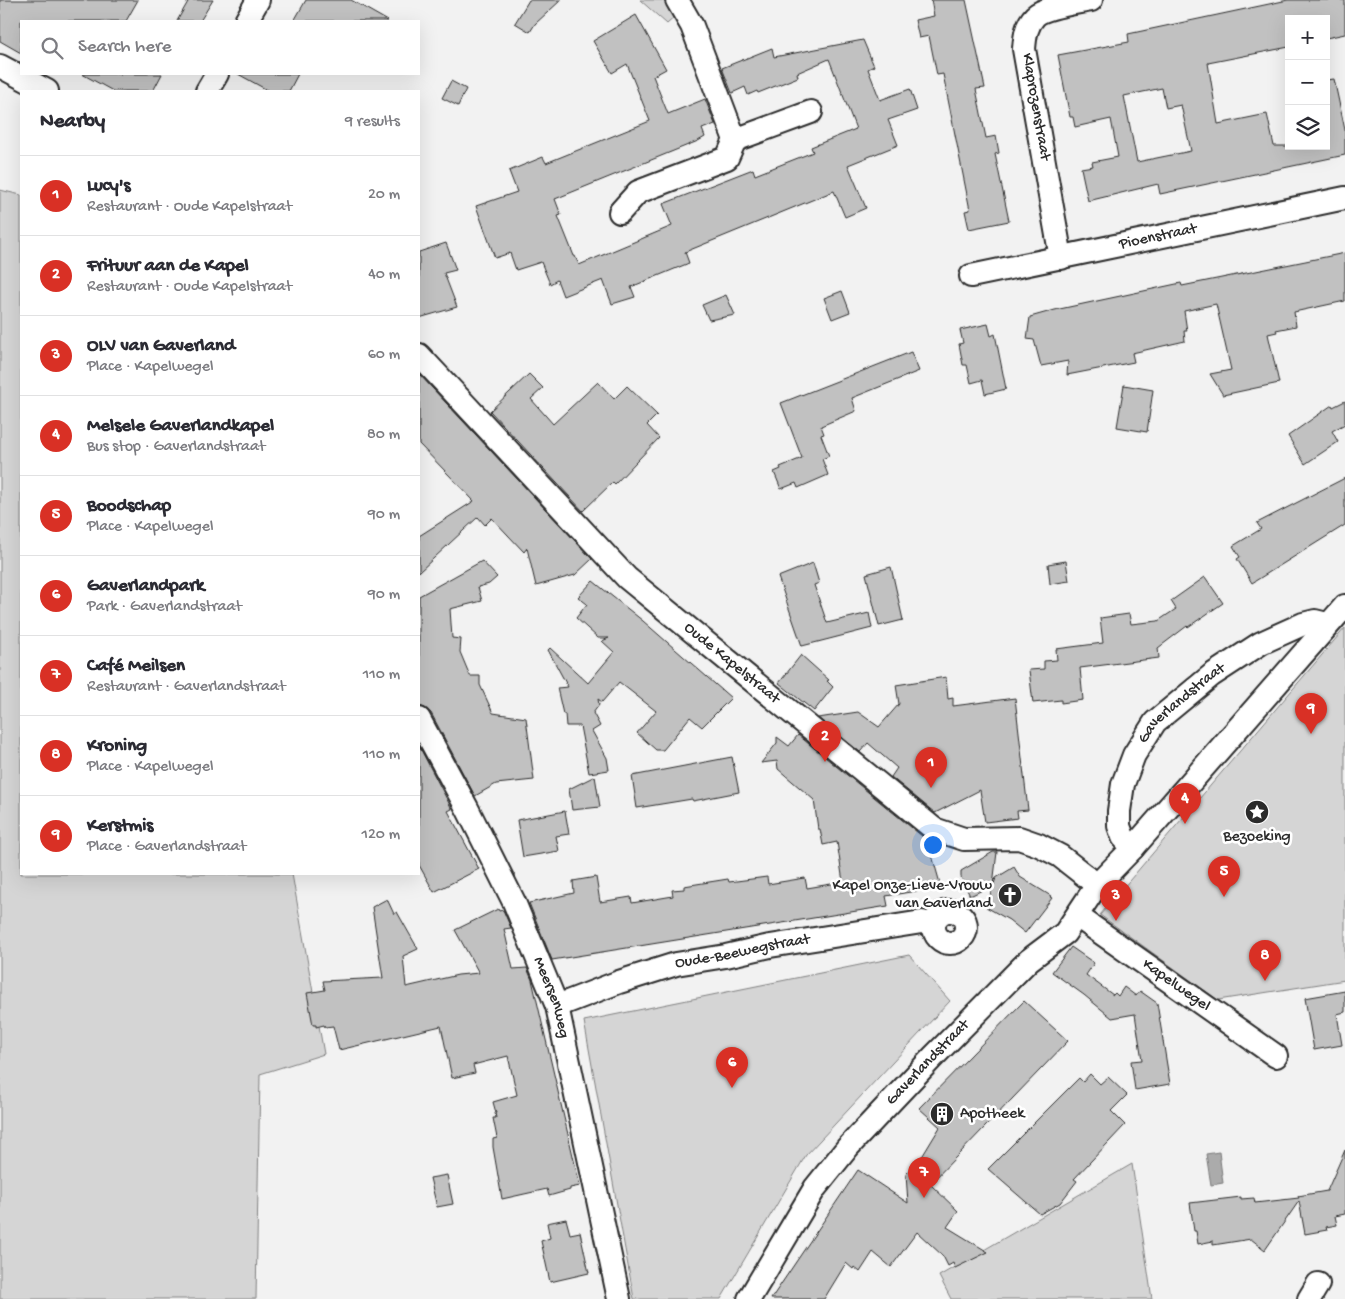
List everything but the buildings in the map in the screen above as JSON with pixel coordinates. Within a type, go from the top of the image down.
[{"type":"street","points":[[247,20],[258,0]]},
{"type":"street","points":[[620,212],[638,192],[727,158],[735,140],[692,26],[677,0]]},
{"type":"street","name":"Klaprozenstraat","points":[[1061,258],[1024,49],[1026,32],[1035,16],[1052,8],[1091,0]]},
{"type":"street","points":[[0,66],[45,90]]},
{"type":"street","points":[[208,90],[216,75]]},
{"type":"street","points":[[735,140],[811,112]]},
{"type":"street","name":"Pioenstraat","points":[[971,276],[1345,198]]},
{"type":"street","name":"Oude Kapelstraat","points":[[420,356],[627,578],[934,829],[950,836],[964,839],[1019,838],[1039,845],[1060,856],[1097,885]]},
{"type":"street","name":"Gaverlandstraat","points":[[749,1299],[815,1188],[848,1147],[933,1057],[1029,960],[1064,933],[1097,885],[1133,848],[1327,624],[1345,606]]},
{"type":"street","name":"Gaverlandstraat","points":[[1133,848],[1123,837],[1119,826],[1119,811],[1124,784],[1134,756],[1155,722],[1212,675],[1261,643],[1303,624],[1315,621],[1327,624]]},
{"type":"street","name":"Meersenweg","points":[[420,721],[467,808],[514,902],[557,1006],[619,1299]]},
{"type":"street","name":"Kapelwegel","points":[[1077,916],[1276,1056]]},
{"type":"street","name":"Oude-Beewegstraat","points":[[557,1006],[619,982],[676,964],[726,956],[770,946],[922,922],[933,924]]},
{"type":"shaded area","points":[[640,0],[666,0],[677,15],[667,24]]},
{"type":"shaded area","points":[[0,190],[20,195],[20,875],[292,875],[324,1054],[260,1074],[256,1299],[0,1299]]},
{"type":"shaded area","points":[[1345,628],[1345,980],[1218,1000],[1100,915]]},
{"type":"shaded area","points":[[909,955],[950,1001],[806,1155],[721,1299],[634,1299],[584,1021]]},
{"type":"shaded area","points":[[1219,1152],[1223,1183],[1211,1185],[1206,1154]]},
{"type":"shaded area","points":[[1132,1164],[1152,1299],[951,1299],[939,1276]]},
{"type":"place","name":"Kerstmis","points":[[1311,734]]},
{"type":"place","name":"Frituur aan de Kapel","points":[[825,762]]},
{"type":"place","name":"Lucy's","points":[[931,788]]},
{"type":"place","name":"Bezoeking","points":[[1257,812]]},
{"type":"place","name":"Melsele Gaverlandkapel","points":[[1185,824]]},
{"type":"place","name":"Kapel Onze-Lieve-Vrouw van Gaverland","points":[[1010,895]]},
{"type":"place","name":"Boodschap","points":[[1224,897]]},
{"type":"place","name":"OLV van Gaverland","points":[[1116,921]]},
{"type":"place","name":"Kroning","points":[[1265,981]]},
{"type":"place","name":"Gaverlandpark","points":[[732,1088]]},
{"type":"place","name":"Apotheek","points":[[942,1114]]},
{"type":"place","name":"Café Meilsen","points":[[924,1198]]}]
